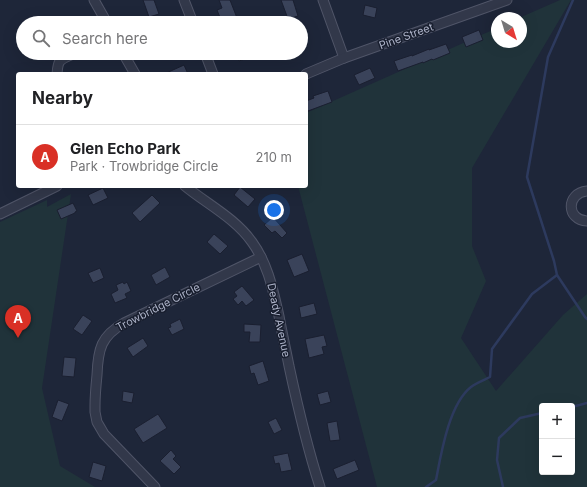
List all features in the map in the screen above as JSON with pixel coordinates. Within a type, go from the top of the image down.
[{"type":"street","points":[[94,0],[103,16]]},
{"type":"street","points":[[184,0],[190,16]]},
{"type":"street","points":[[323,0],[344,58]]},
{"type":"street","name":"Pine Street","points":[[308,73],[344,58],[507,0]]},
{"type":"street","points":[[57,72],[58,63],[61,60]]},
{"type":"street","points":[[127,60],[134,72]]},
{"type":"street","points":[[208,60],[212,72]]},
{"type":"street","points":[[0,214],[53,188]]},
{"type":"street","name":"Deady Avenue","points":[[188,188],[235,223],[252,241],[262,257],[272,286],[299,414],[320,487]]},
{"type":"street","points":[[587,191],[577,193],[571,207],[573,212],[580,220],[587,221]]},
{"type":"street","name":"Trowbridge Circle","points":[[155,487],[108,438],[97,422],[95,406],[98,358],[101,346],[113,330],[124,322],[262,257]]},
{"type":"shaded area","points":[[560,0],[571,0],[472,168],[472,246],[486,281],[461,338],[496,391],[563,315],[587,294],[587,487],[377,487],[299,188],[308,188],[308,112],[491,31],[491,48],[527,48],[527,14]]},
{"type":"shaded area","points":[[71,194],[42,388],[60,466],[95,487],[0,487],[0,222],[47,200],[47,207]]},
{"type":"building","points":[[143,0],[154,0],[159,14],[149,16]]},
{"type":"building","points":[[219,0],[230,0],[236,16],[219,16],[217,10],[222,8]]},
{"type":"building","points":[[281,0],[293,0],[298,16],[287,16]]},
{"type":"building","points":[[365,5],[377,8],[375,18],[363,15]]},
{"type":"building","points":[[479,30],[483,40],[466,47],[462,37]]},
{"type":"building","points":[[446,44],[450,53],[398,71],[394,61]]},
{"type":"building","points":[[184,65],[187,72],[168,72]]},
{"type":"building","points":[[370,68],[375,78],[359,85],[354,75]]},
{"type":"building","points":[[328,91],[332,102],[308,111],[308,100],[314,98],[313,96]]},
{"type":"building","points":[[103,188],[108,198],[93,205],[88,195]]},
{"type":"building","points":[[239,188],[241,188],[255,199],[248,207],[234,195]]},
{"type":"building","points":[[152,195],[160,203],[140,222],[132,213]]},
{"type":"building","points":[[73,203],[77,211],[61,219],[57,210]]},
{"type":"building","points":[[273,217],[287,233],[282,238],[275,231],[272,233],[264,225]]},
{"type":"building","points":[[214,234],[228,246],[220,254],[207,242]]},
{"type":"building","points":[[302,254],[309,271],[294,277],[287,260]]},
{"type":"building","points":[[165,267],[170,277],[156,285],[151,275]]},
{"type":"building","points":[[100,268],[104,278],[93,283],[88,273]]},
{"type":"building","points":[[123,282],[124,284],[127,282],[131,291],[125,294],[127,298],[115,303],[111,294],[118,290],[116,285]]},
{"type":"building","points":[[242,286],[254,300],[246,306],[242,301],[238,305],[233,299],[237,296],[234,292]]},
{"type":"building","points":[[314,303],[317,314],[301,318],[299,307]]},
{"type":"building","points":[[83,315],[92,321],[82,335],[73,329]]},
{"type":"building","points":[[180,319],[184,329],[172,335],[168,328],[171,327],[170,324]]},
{"type":"building","points":[[244,324],[261,325],[260,342],[249,342],[250,332],[244,332]]},
{"type":"building","points":[[324,335],[327,346],[322,347],[324,354],[309,358],[305,339]]},
{"type":"building","points":[[143,338],[148,346],[133,357],[127,348]]},
{"type":"building","points":[[64,357],[76,358],[74,377],[62,376]]},
{"type":"building","points":[[263,361],[269,381],[258,385],[254,373],[251,374],[249,366]]},
{"type":"building","points":[[123,391],[134,393],[132,403],[122,401]]},
{"type":"building","points":[[328,391],[331,402],[320,405],[317,394]]},
{"type":"building","points":[[58,400],[69,404],[62,421],[52,417]]},
{"type":"building","points":[[158,414],[167,428],[143,443],[134,429]]},
{"type":"building","points":[[276,418],[282,430],[274,434],[268,422]]},
{"type":"building","points":[[337,421],[340,440],[330,441],[327,423]]},
{"type":"building","points":[[171,450],[176,456],[173,459],[181,467],[174,474],[160,461]]},
{"type":"building","points":[[288,453],[292,470],[281,472],[279,463],[275,464],[273,456]]},
{"type":"building","points":[[355,460],[359,470],[337,479],[333,469]]},
{"type":"building","points":[[93,462],[106,466],[102,481],[89,477]]},
{"type":"waterway","points":[[573,0],[548,57],[527,177],[554,261],[557,275],[587,319]]},
{"type":"waterway","points":[[426,487],[436,480],[447,430],[457,405],[463,395],[471,387],[490,377],[492,349],[532,294],[557,275]]},
{"type":"waterway","points":[[575,406],[587,403]]},
{"type":"waterway","points":[[503,487],[497,460],[499,438],[520,418],[539,414]]},
{"type":"place","name":"Glen Echo Park","points":[[18,338]]}]
